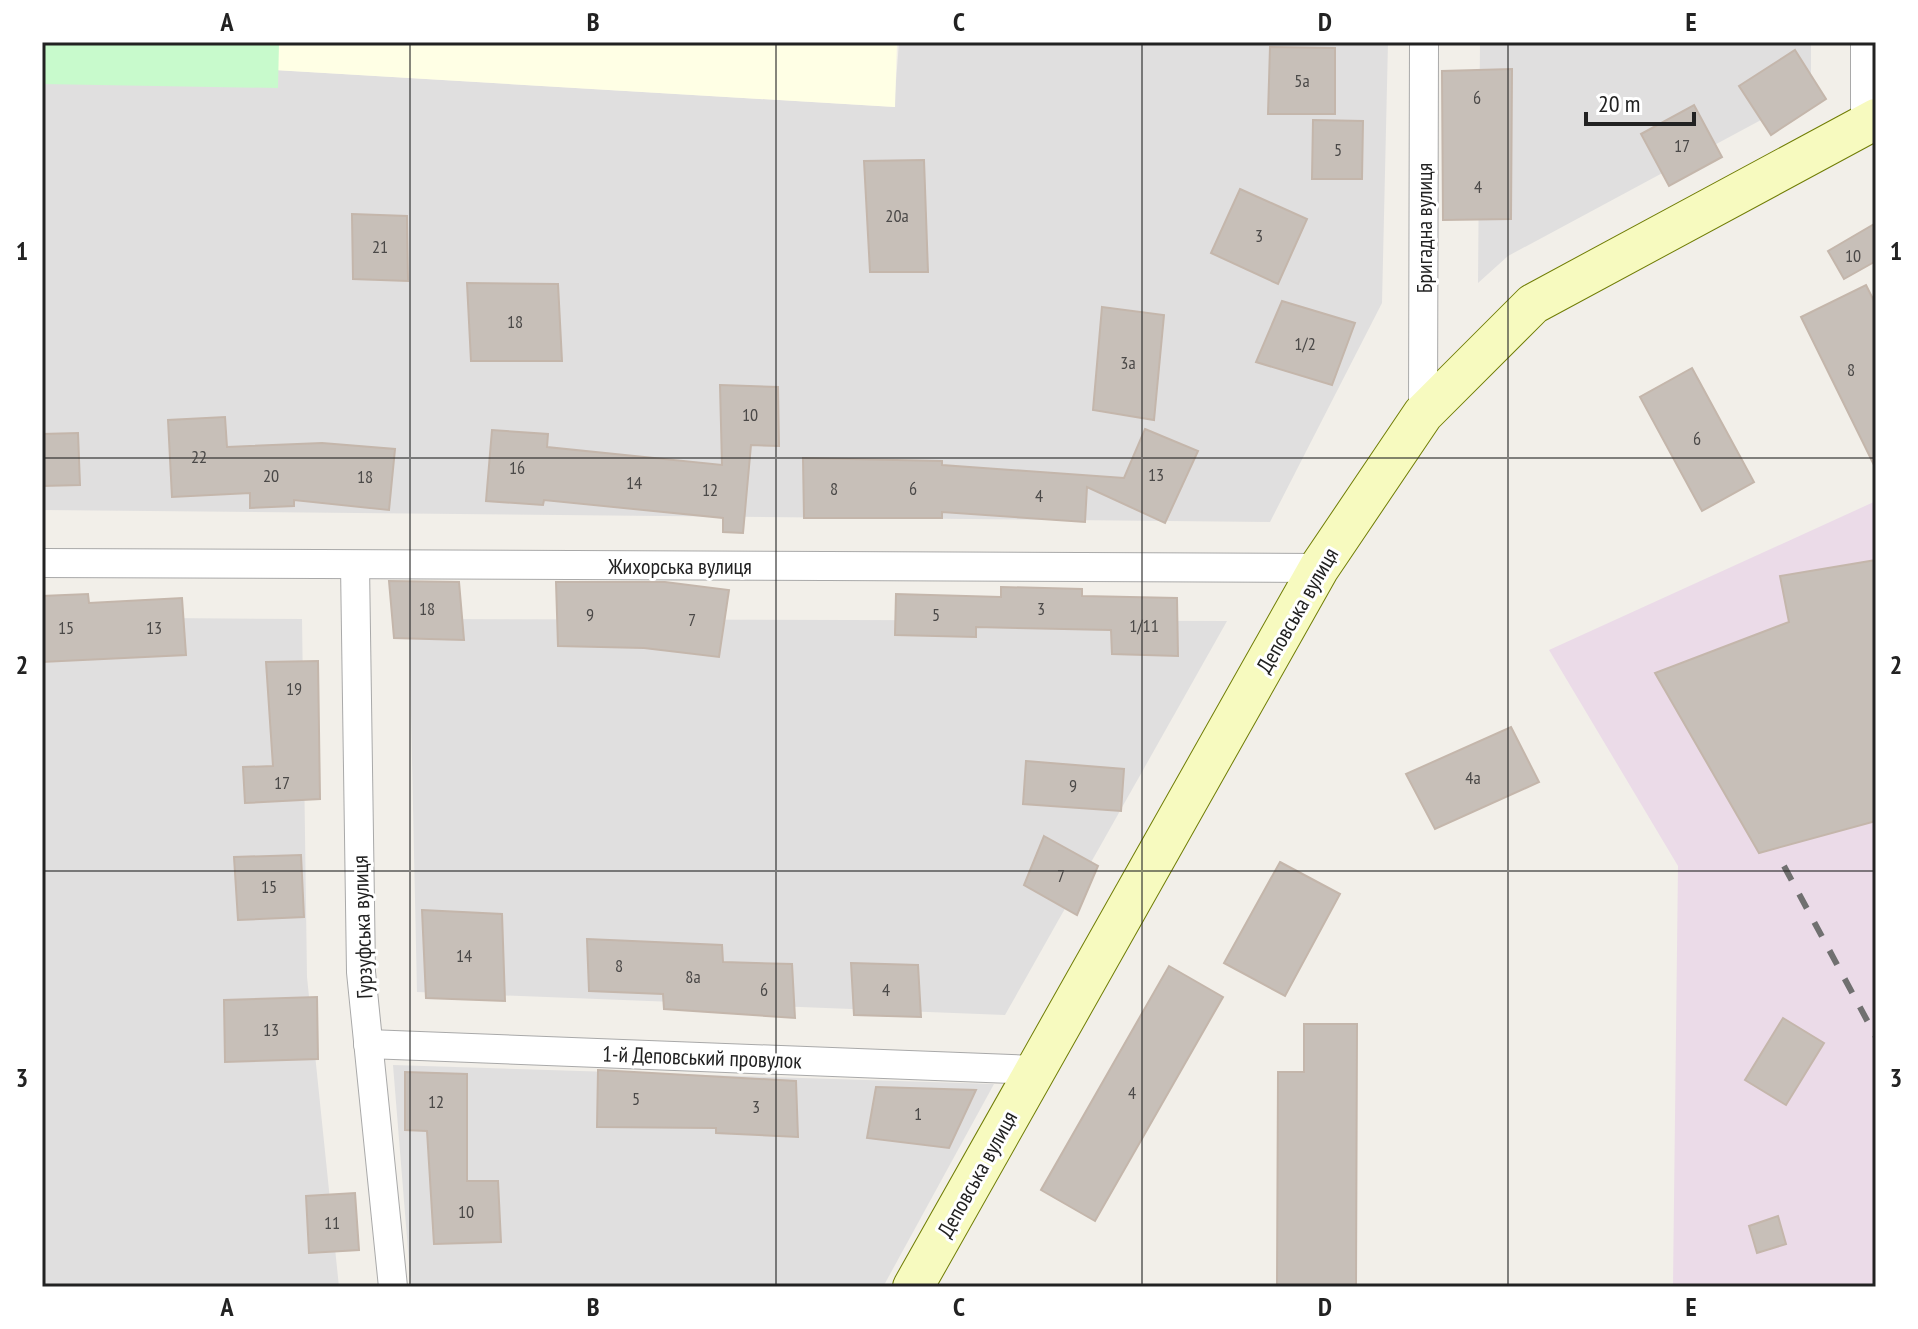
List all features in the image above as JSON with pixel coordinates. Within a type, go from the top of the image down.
[{"type":"main road","name":"Деповська вулиця","points":[[913,1287],[1319,568],[1423,414],[1533,304],[1870,122]]},
{"type":"street","name":"Бригадна вулиця","points":[[1423,414],[1424,42]]},
{"type":"street","points":[[1865,42],[1870,122]]},
{"type":"street","name":"Жихорська вулиця","points":[[42,563],[1319,568]]},
{"type":"street","name":"Гурзуфська вулиця","points":[[355,565],[361,972],[393,1287]]},
{"type":"street","name":"1-й Деповський провулок","points":[[368,1044],[1036,1070]]},
{"type":"shaded area","points":[[275,42],[897,42],[895,107],[274,70]]},
{"type":"shaded area","points":[[899,42],[1388,42],[1382,303],[1270,522],[42,510],[42,56],[894,107]]},
{"type":"shaded area","points":[[1480,42],[1811,42],[1811,93],[1508,256],[1478,283]]},
{"type":"shaded area","points":[[1876,501],[1876,1287],[1670,1287],[1673,1285],[1678,866],[1549,650]]},
{"type":"shaded area","points":[[42,617],[302,619],[307,977],[339,1287],[42,1287]]},
{"type":"shaded area","points":[[409,619],[1227,621],[1005,1015],[417,992]]},
{"type":"shaded area","points":[[393,1065],[994,1084],[883,1287],[411,1287]]},
{"type":"green space","points":[[42,42],[279,42],[278,88],[42,84]]},
{"type":"building","points":[[1270,47],[1335,48],[1335,114],[1268,114]]},
{"type":"building","points":[[1795,50],[1826,99],[1771,135],[1739,86]]},
{"type":"building","points":[[1512,69],[1511,219],[1443,220],[1442,71]]},
{"type":"building","points":[[1694,105],[1722,157],[1669,186],[1641,134]]},
{"type":"building","points":[[1313,120],[1363,121],[1362,179],[1312,179]]},
{"type":"building","points":[[924,160],[928,272],[870,272],[864,161]]},
{"type":"building","points":[[1240,189],[1307,219],[1278,284],[1211,253]]},
{"type":"building","points":[[352,214],[407,216],[408,281],[353,279]]},
{"type":"building","points":[[1876,223],[1876,261],[1844,279],[1828,251]]},
{"type":"building","points":[[467,283],[558,284],[562,361],[471,361]]},
{"type":"building","points":[[1866,285],[1876,305],[1876,469],[1801,317]]},
{"type":"building","points":[[1282,301],[1355,323],[1332,385],[1256,362]]},
{"type":"building","points":[[1102,307],[1164,315],[1154,420],[1093,410]]},
{"type":"building","points":[[1692,368],[1754,482],[1702,511],[1640,397]]},
{"type":"building","points":[[720,385],[778,387],[779,446],[751,445],[743,533],[723,532],[723,518],[544,500],[543,505],[486,501],[492,430],[548,434],[547,447],[722,465]]},
{"type":"building","points":[[225,417],[227,447],[322,443],[395,449],[389,510],[294,500],[294,506],[250,508],[250,493],[172,497],[168,420]]},
{"type":"building","points":[[1145,429],[1198,451],[1165,523],[1087,487],[1085,522],[942,512],[942,518],[804,518],[803,458],[942,461],[942,465],[1124,478]]},
{"type":"building","points":[[78,433],[80,485],[42,486],[42,434]]},
{"type":"building","points":[[1876,560],[1876,821],[1759,853],[1655,673],[1789,622],[1780,576]]},
{"type":"building","points":[[389,581],[459,582],[464,640],[394,638]]},
{"type":"building","points":[[556,582],[665,582],[729,590],[719,657],[644,648],[558,646]]},
{"type":"building","points":[[1001,587],[1082,589],[1082,596],[1177,598],[1178,656],[1112,654],[1111,630],[976,627],[976,637],[895,635],[896,594],[1001,597]]},
{"type":"building","points":[[88,594],[89,603],[182,598],[186,655],[42,662],[42,596]]},
{"type":"building","points":[[318,661],[320,799],[245,803],[243,767],[273,766],[266,662]]},
{"type":"building","points":[[1511,727],[1539,782],[1435,829],[1406,774]]},
{"type":"building","points":[[1026,761],[1124,769],[1121,811],[1023,804]]},
{"type":"building","points":[[1044,836],[1098,866],[1077,915],[1024,885]]},
{"type":"building","points":[[301,855],[304,917],[238,920],[234,857]]},
{"type":"building","points":[[1280,862],[1340,894],[1285,996],[1224,963]]},
{"type":"building","points":[[422,910],[502,914],[505,1001],[426,998]]},
{"type":"building","points":[[587,939],[722,945],[723,962],[792,964],[795,1018],[664,1009],[663,994],[589,991]]},
{"type":"building","points":[[851,963],[918,965],[921,1017],[854,1015]]},
{"type":"building","points":[[1169,966],[1223,997],[1095,1221],[1041,1190]]},
{"type":"building","points":[[317,997],[318,1059],[225,1062],[224,1000]]},
{"type":"building","points":[[1783,1018],[1824,1043],[1786,1105],[1745,1080]]},
{"type":"building","points":[[1304,1024],[1357,1024],[1356,1287],[1277,1287],[1278,1072],[1304,1072]]},
{"type":"building","points":[[598,1070],[796,1081],[798,1137],[716,1133],[716,1128],[597,1127]]},
{"type":"building","points":[[405,1072],[467,1074],[467,1181],[498,1181],[501,1242],[434,1244],[427,1131],[405,1130]]},
{"type":"building","points":[[876,1087],[976,1090],[949,1148],[867,1138]]},
{"type":"building","points":[[355,1193],[359,1250],[309,1253],[306,1196]]},
{"type":"building","points":[[1778,1216],[1786,1244],[1757,1253],[1749,1226]]},
{"type":"railway","points":[[1784,866],[1876,1037]]}]
